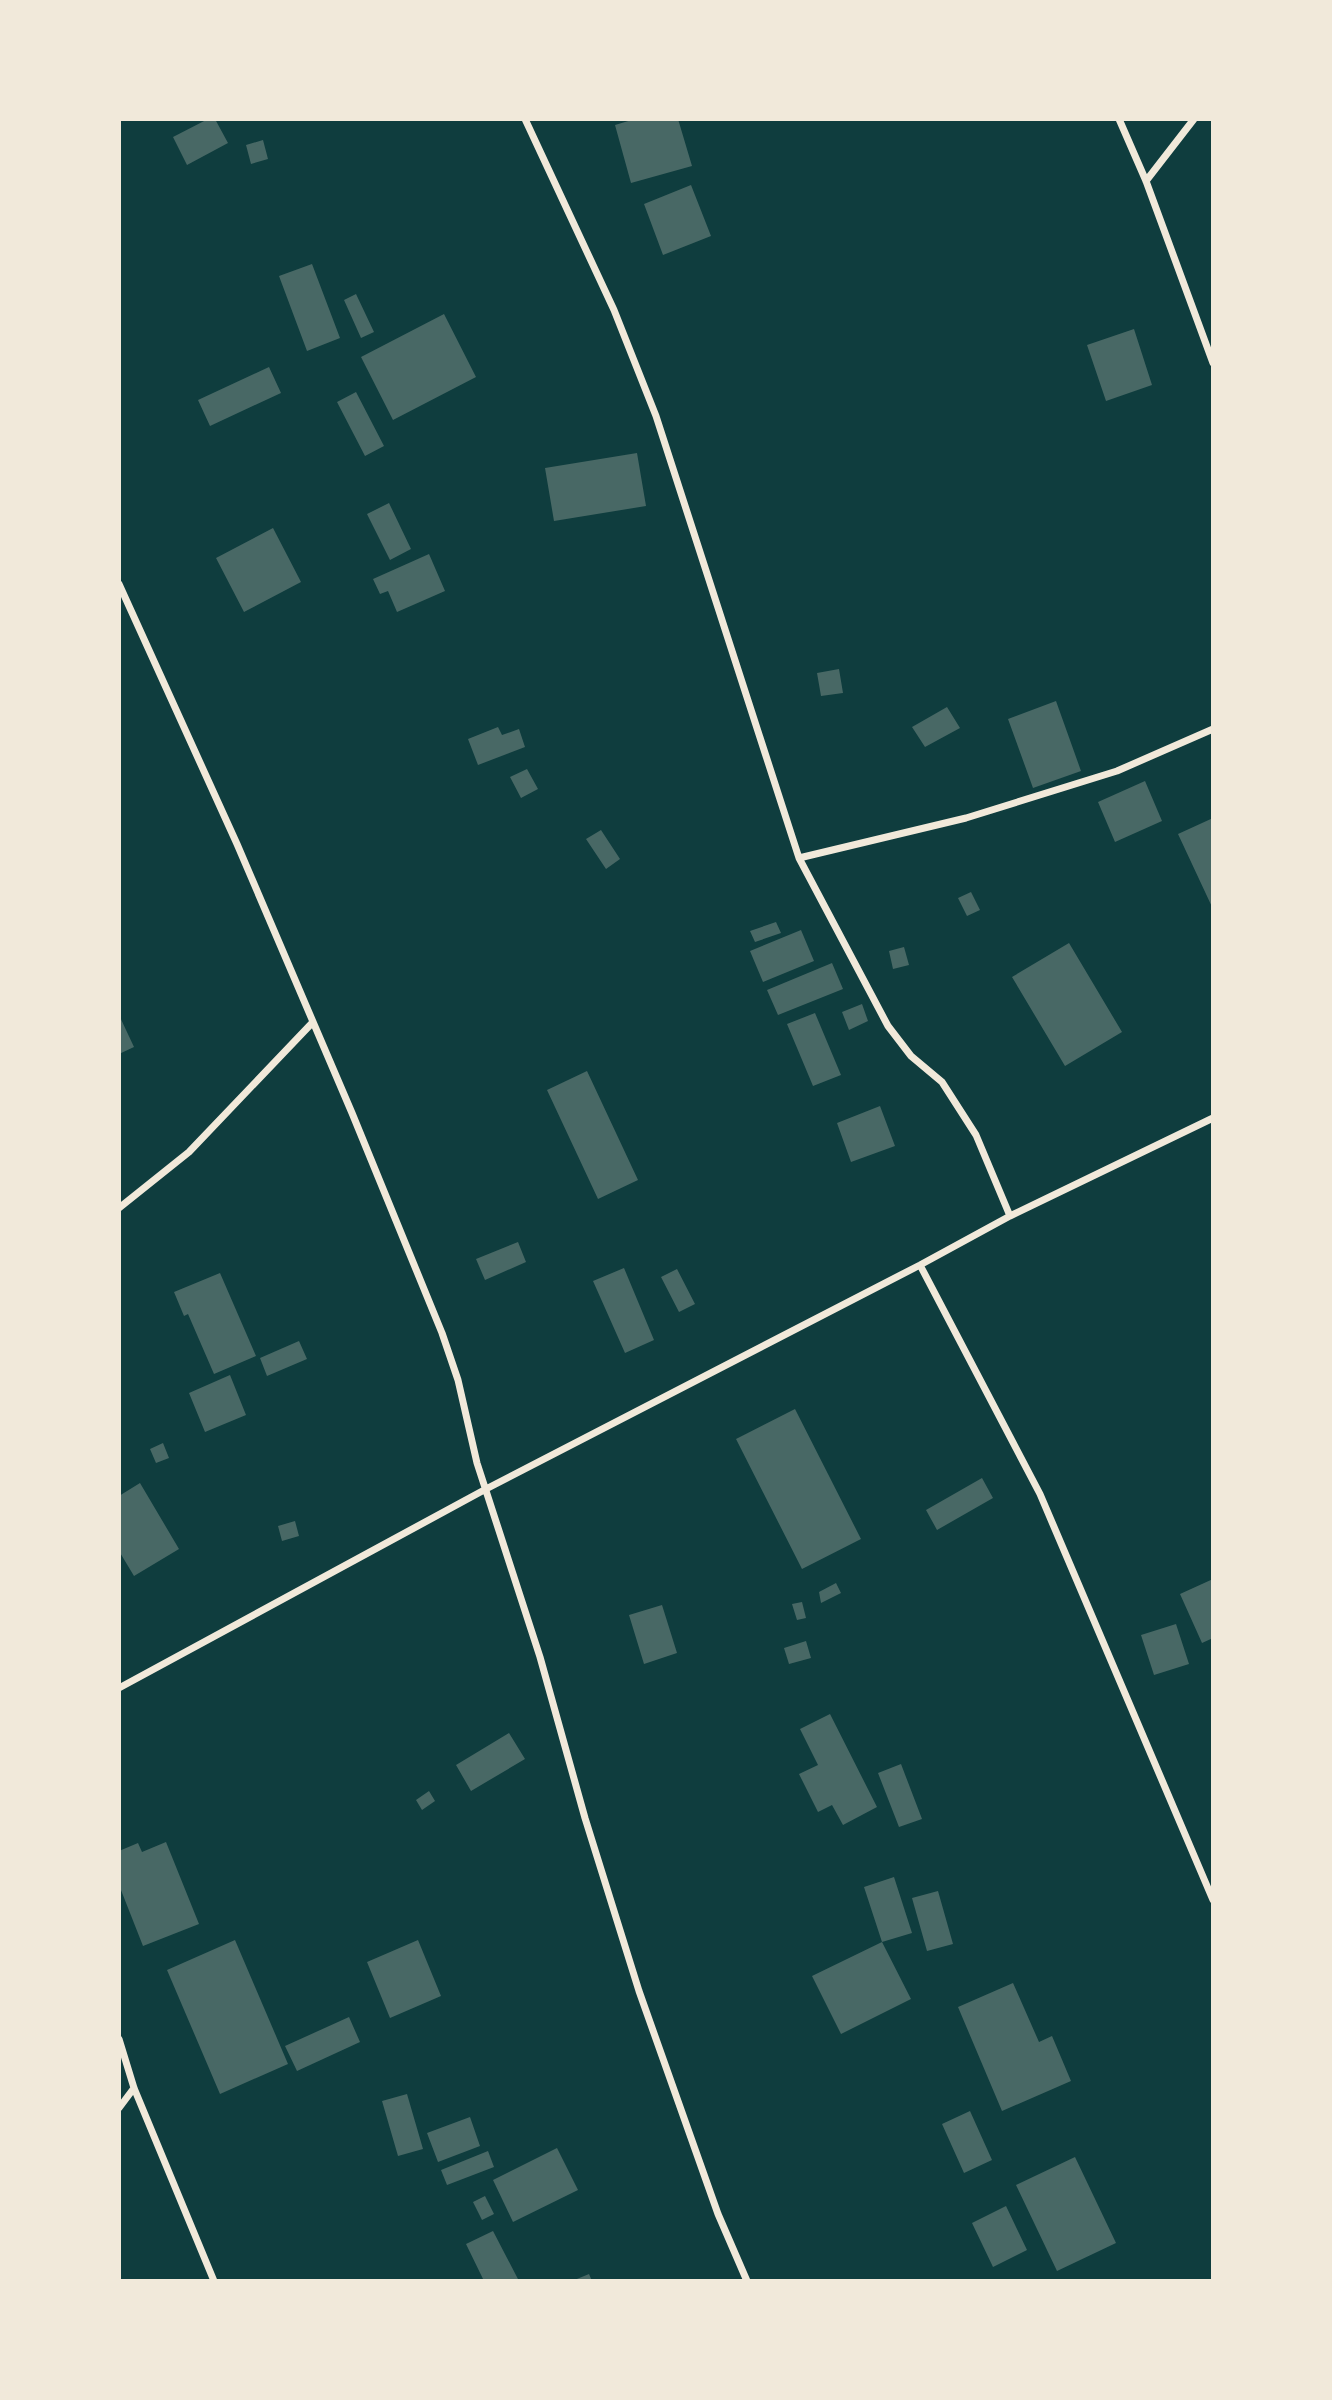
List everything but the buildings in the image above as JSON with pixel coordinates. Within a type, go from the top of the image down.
[{"type":"street","points":[[525,119],[614,310],[656,416],[799,858],[888,1026],[911,1056],[942,1082],[976,1135],[1010,1216]]},
{"type":"street","points":[[1119,119],[1146,181],[1213,363]]},
{"type":"street","points":[[1146,181],[1194,119]]},
{"type":"street","points":[[119,584],[237,845],[442,1333],[458,1380],[486,1489],[540,1657],[585,1818],[639,1991],[718,2214],[747,2281]]},
{"type":"street","points":[[799,858],[966,818],[1117,771],[1213,729]]},
{"type":"street","points":[[119,1208],[189,1152],[313,1022]]},
{"type":"street","points":[[119,1688],[486,1489],[1010,1216],[1213,1118]]},
{"type":"street","points":[[920,1265],[1040,1494],[1213,1900]]},
{"type":"street","points":[[119,2039],[134,2088],[214,2281]]},
{"type":"street","points":[[119,2108],[134,2088]]}]
